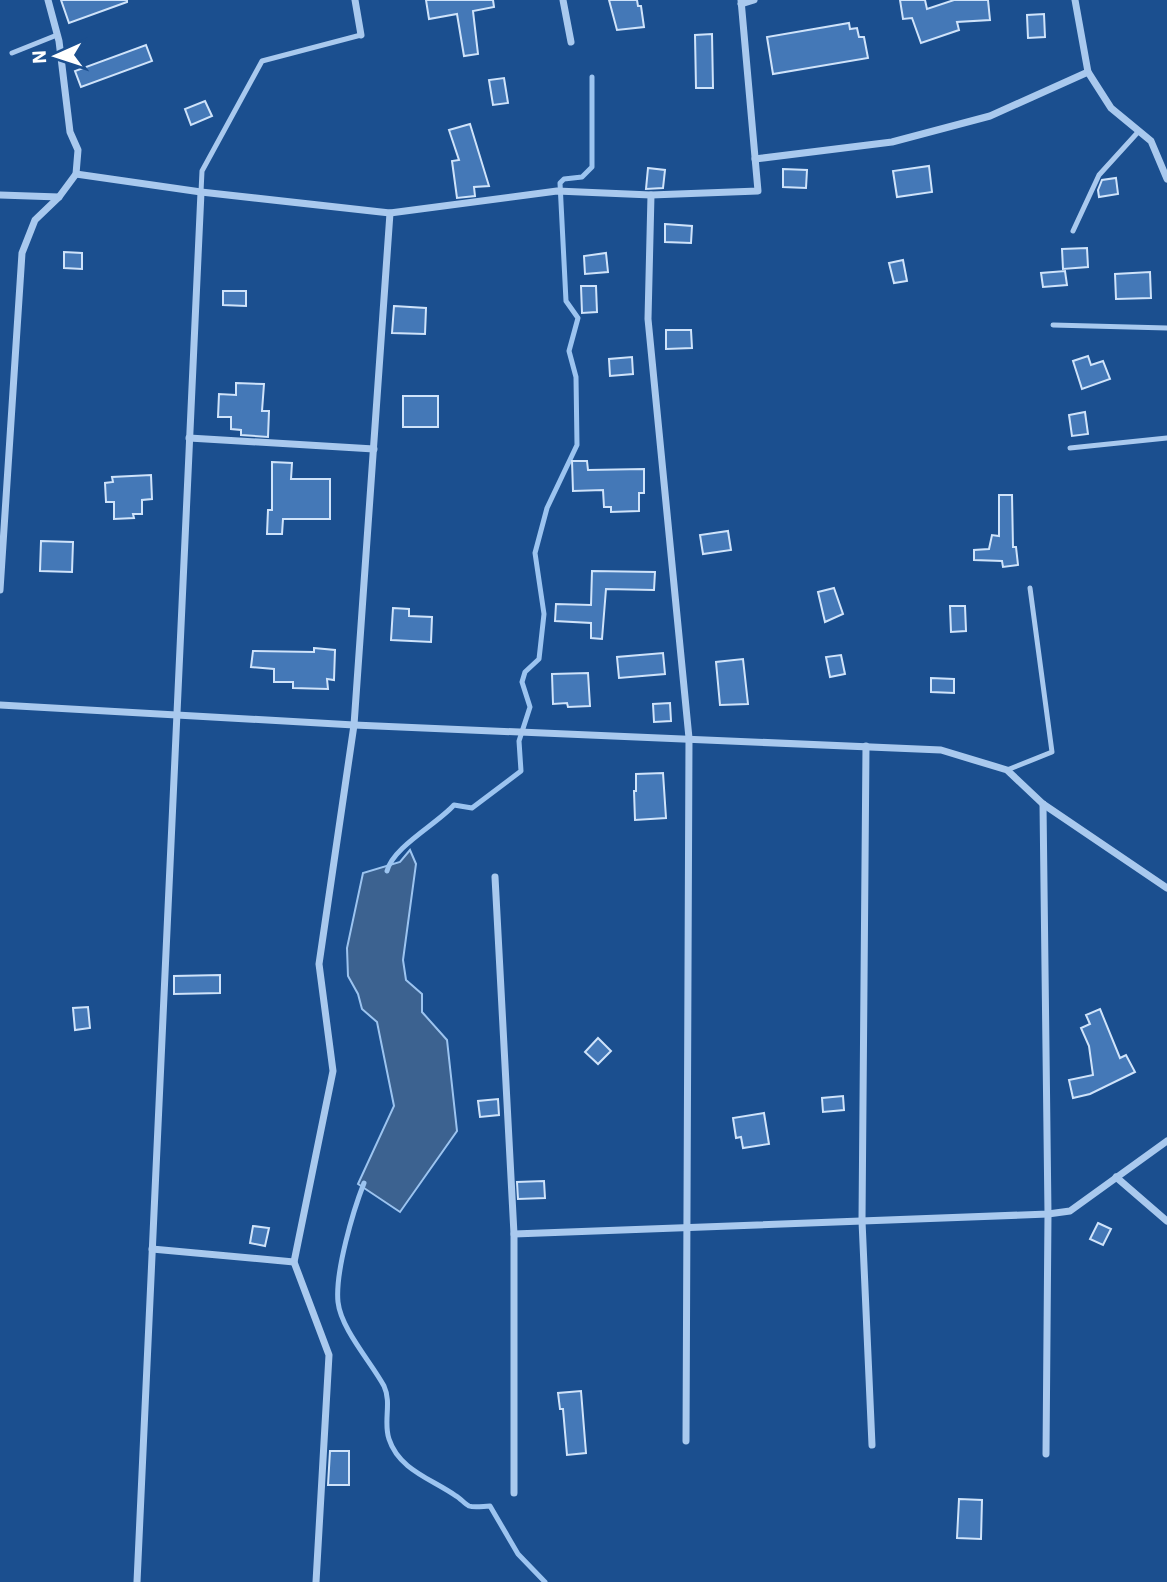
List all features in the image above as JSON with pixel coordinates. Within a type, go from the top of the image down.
[{"type":"street","points":[[0,590],[22,253],[35,220],[60,197],[76,174],[78,150],[70,132],[65,76],[48,0]]},
{"type":"street","points":[[355,0],[360,35]]},
{"type":"street","points":[[563,0],[571,42]]},
{"type":"street","points":[[76,174],[201,192],[390,213],[561,191],[651,195],[758,191],[741,2],[754,0]]},
{"type":"street","points":[[1075,0],[1088,72],[1111,108],[1152,141],[1167,179]]},
{"type":"street","points":[[755,159],[892,142],[990,116],[1088,72]]},
{"type":"street","points":[[137,1582],[201,192]]},
{"type":"street","points":[[0,195],[60,197]]},
{"type":"street","points":[[651,195],[648,319],[690,738],[686,1441]]},
{"type":"street","points":[[316,1582],[328,1355],[294,1262],[333,1071],[319,964],[354,725],[390,213]]},
{"type":"street","points":[[189,438],[373,449]]},
{"type":"street","points":[[0,705],[354,725],[941,750],[1007,771],[1043,804],[1167,888]]},
{"type":"street","points":[[866,746],[862,1221],[872,1445]]},
{"type":"street","points":[[1043,804],[1048,1214],[1046,1454]]},
{"type":"street","points":[[495,877],[514,1234],[514,1493]]},
{"type":"street","points":[[514,1234],[1070,1211],[1167,1141]]},
{"type":"street","points":[[1116,1177],[1167,1221]]},
{"type":"street","points":[[152,1249],[294,1262]]},
{"type":"lane","points":[[12,53],[57,35]]},
{"type":"lane","points":[[201,192],[202,172],[262,61],[360,35]]},
{"type":"lane","points":[[1073,231],[1099,175],[1139,131]]},
{"type":"lane","points":[[1053,325],[1167,328]]},
{"type":"lane","points":[[1070,448],[1167,438]]},
{"type":"lane","points":[[1007,771],[1052,752],[1030,588]]},
{"type":"water","points":[[410,850],[416,864],[403,960],[406,980],[422,994],[422,1012],[447,1040],[457,1131],[400,1212],[358,1184],[394,1106],[377,1022],[362,1009],[358,994],[348,976],[347,948],[363,873],[400,862]]},
{"type":"building","points":[[61,0],[127,0],[127,2],[69,23]]},
{"type":"building","points":[[426,0],[493,0],[494,7],[473,11],[478,54],[464,56],[457,14],[429,19]]},
{"type":"building","points":[[609,0],[637,0],[638,6],[641,6],[644,27],[617,30]]},
{"type":"building","points":[[900,0],[925,0],[927,9],[954,0],[988,0],[990,20],[957,22],[959,30],[921,43],[912,18],[903,19]]},
{"type":"building","points":[[1044,14],[1045,37],[1028,38],[1027,15]]},
{"type":"building","points":[[849,23],[850,29],[857,28],[859,37],[864,37],[868,58],[773,74],[767,37]]},
{"type":"building","points":[[712,34],[713,88],[696,88],[695,35]]},
{"type":"building","points":[[146,45],[152,61],[81,87],[75,71]]},
{"type":"building","points":[[504,78],[508,103],[493,105],[489,80]]},
{"type":"building","points":[[205,101],[212,116],[191,125],[185,109]]},
{"type":"building","points":[[470,124],[489,186],[474,187],[475,196],[457,198],[452,161],[459,160],[449,130]]},
{"type":"building","points":[[929,166],[932,192],[897,197],[893,171]]},
{"type":"building","points":[[648,168],[665,170],[663,188],[646,189]]},
{"type":"building","points":[[783,169],[807,170],[806,188],[783,187]]},
{"type":"building","points":[[1116,178],[1118,194],[1099,197],[1098,190],[1102,180]]},
{"type":"building","points":[[665,224],[692,226],[691,243],[665,242]]},
{"type":"building","points":[[1087,248],[1088,267],[1063,269],[1062,249]]},
{"type":"building","points":[[64,252],[82,253],[82,269],[64,268]]},
{"type":"building","points":[[606,253],[608,272],[585,274],[584,256]]},
{"type":"building","points":[[903,260],[907,281],[894,283],[889,263]]},
{"type":"building","points":[[1065,271],[1067,285],[1043,287],[1041,273]]},
{"type":"building","points":[[1150,272],[1151,298],[1116,299],[1115,274]]},
{"type":"building","points":[[581,286],[596,286],[597,312],[582,313]]},
{"type":"building","points":[[223,291],[246,291],[246,306],[223,305]]},
{"type":"building","points":[[394,306],[426,308],[425,334],[392,333]]},
{"type":"building","points":[[666,330],[691,330],[692,348],[666,349]]},
{"type":"building","points":[[1088,356],[1091,365],[1103,361],[1110,379],[1082,389],[1073,361]]},
{"type":"building","points":[[632,357],[633,374],[610,376],[609,359]]},
{"type":"building","points":[[236,383],[264,384],[262,411],[269,411],[268,437],[241,435],[241,430],[231,429],[231,417],[218,417],[219,394],[236,395]]},
{"type":"building","points":[[403,396],[438,396],[438,427],[403,427]]},
{"type":"building","points":[[1085,412],[1088,434],[1072,436],[1069,415]]},
{"type":"building","points":[[572,461],[587,461],[588,470],[644,469],[644,493],[639,493],[639,511],[611,512],[611,507],[604,507],[603,490],[573,491]]},
{"type":"building","points":[[272,462],[292,463],[291,479],[330,479],[330,519],[283,519],[282,534],[267,534],[268,510],[272,510]]},
{"type":"building","points":[[151,475],[152,499],[142,500],[142,514],[133,514],[134,518],[114,519],[114,502],[106,502],[105,483],[113,482],[112,477]]},
{"type":"building","points":[[999,495],[1012,495],[1013,547],[1016,547],[1018,565],[1003,567],[1002,561],[974,560],[974,550],[989,549],[992,535],[999,536]]},
{"type":"building","points":[[728,531],[731,550],[703,554],[700,535]]},
{"type":"building","points":[[41,541],[73,542],[72,572],[40,571]]},
{"type":"building","points":[[592,571],[655,572],[654,590],[606,589],[602,639],[591,638],[591,623],[555,621],[556,604],[591,605]]},
{"type":"building","points":[[834,588],[843,614],[825,622],[818,592]]},
{"type":"building","points":[[950,606],[965,606],[966,631],[951,632]]},
{"type":"building","points":[[393,608],[409,609],[409,616],[432,617],[431,642],[391,640]]},
{"type":"building","points":[[314,648],[335,650],[334,680],[327,679],[328,689],[293,688],[293,682],[274,682],[274,669],[251,667],[253,651],[314,652]]},
{"type":"building","points":[[663,653],[665,674],[619,678],[617,657]]},
{"type":"building","points":[[841,655],[845,674],[830,677],[826,657]]},
{"type":"building","points":[[743,659],[748,704],[720,705],[716,662]]},
{"type":"building","points":[[588,673],[590,706],[568,707],[567,703],[553,704],[552,674]]},
{"type":"building","points":[[931,678],[954,679],[954,693],[931,692]]},
{"type":"building","points":[[670,703],[671,721],[654,722],[653,704]]},
{"type":"building","points":[[663,773],[666,818],[635,820],[636,774]]},
{"type":"building","points":[[220,975],[220,993],[174,994],[174,976]]},
{"type":"building","points":[[88,1007],[90,1028],[75,1030],[73,1008]]},
{"type":"building","points":[[1100,1009],[1120,1058],[1126,1055],[1135,1072],[1090,1094],[1073,1098],[1069,1080],[1093,1075],[1089,1046],[1081,1028],[1090,1024],[1086,1015]]},
{"type":"building","points":[[598,1038],[611,1051],[598,1064],[585,1052]]},
{"type":"building","points":[[843,1096],[844,1110],[823,1112],[822,1098]]},
{"type":"building","points":[[498,1099],[499,1115],[480,1117],[478,1101]]},
{"type":"building","points":[[764,1113],[769,1144],[743,1148],[741,1137],[736,1138],[733,1118]]},
{"type":"building","points":[[544,1181],[545,1198],[518,1199],[517,1182]]},
{"type":"building","points":[[1098,1223],[1111,1229],[1103,1245],[1090,1239]]},
{"type":"building","points":[[253,1226],[269,1228],[265,1246],[250,1243]]},
{"type":"building","points":[[581,1391],[586,1453],[567,1455],[563,1409],[560,1409],[558,1393]]},
{"type":"building","points":[[330,1451],[349,1451],[349,1485],[328,1485]]},
{"type":"building","points":[[959,1499],[982,1500],[981,1539],[957,1538]]},
{"type":"waterway","points":[[387,871],[406,845],[454,805],[472,808],[521,771],[519,741],[530,707],[522,682],[525,672],[539,659],[544,614],[535,553],[547,508],[577,445],[576,377],[569,351],[578,318],[566,301],[560,183],[564,179],[582,177],[592,167],[592,77]]},
{"type":"waterway","points":[[364,1183],[342,1259],[338,1302],[350,1334],[384,1386],[389,1439],[400,1459],[417,1473],[469,1506],[490,1506],[518,1554],[545,1582]]}]
